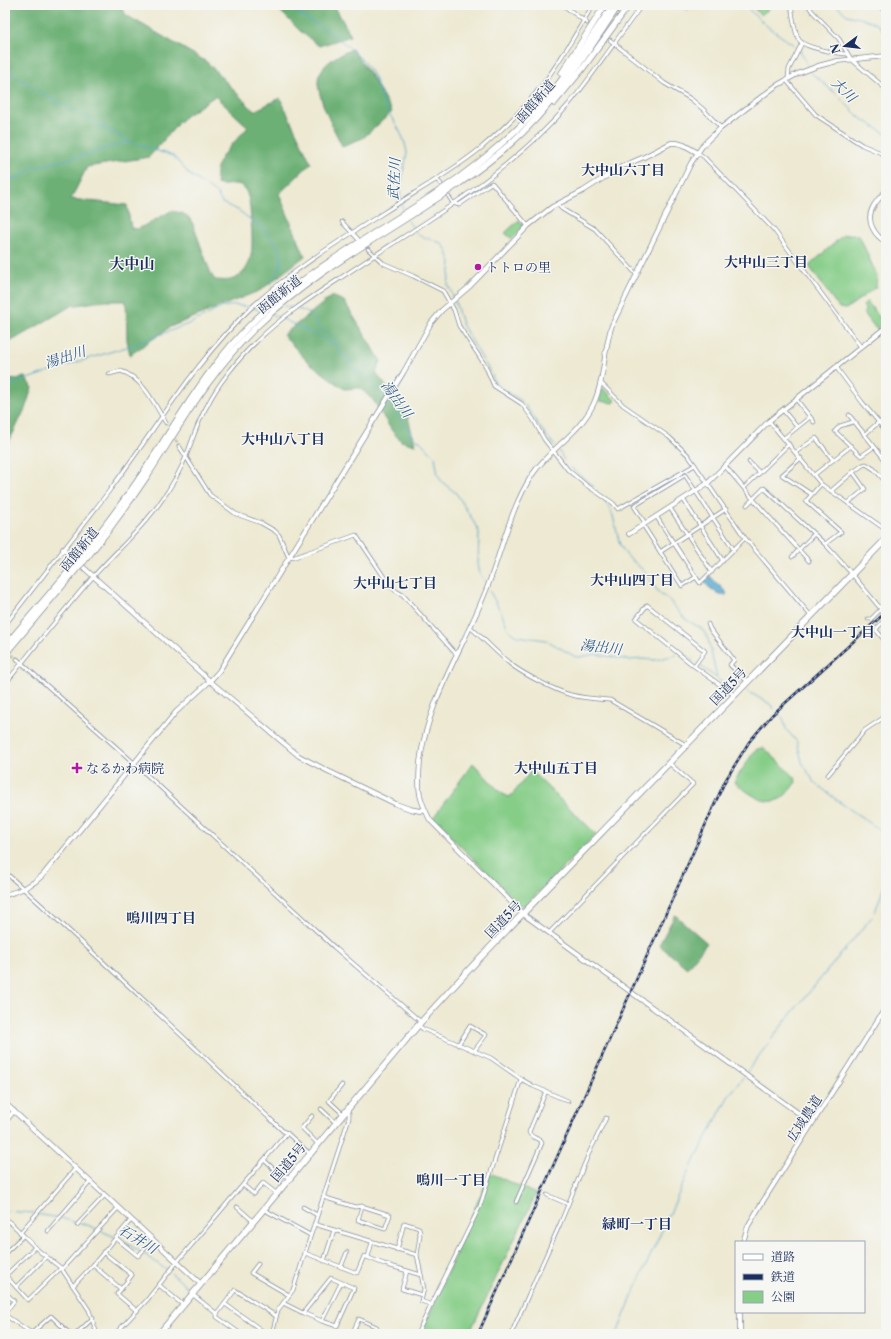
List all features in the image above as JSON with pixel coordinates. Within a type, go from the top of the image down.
[{"type":"highway","points":[[534,112],[563,72],[605,5]]},
{"type":"highway","name":"函館新道","points":[[410,213],[467,171],[506,139],[534,112],[571,68],[613,5]]},
{"type":"highway","name":"函館新道","points":[[5,646],[82,560],[132,498],[199,394],[257,323],[297,288],[400,219],[464,180],[511,143],[551,101],[578,65],[619,5]]},
{"type":"highway","points":[[511,143],[545,113],[571,84],[629,5]]},
{"type":"highway","name":"国道5号","points":[[159,1334],[276,1193],[420,1024],[523,914],[886,539]]},
{"type":"highway","name":"函館新道","points":[[5,654],[76,566]]},
{"type":"street","points":[[563,5],[587,23]]},
{"type":"street","points":[[5,625],[63,549],[110,491],[162,416],[209,353],[251,308],[285,279],[332,246],[437,180],[481,148],[520,111],[540,88],[553,70],[593,5]]},
{"type":"street","points":[[5,684],[94,576],[141,526],[158,505],[172,485],[186,457],[195,431],[212,396],[253,344],[277,322],[308,299],[408,234],[508,162],[552,123],[586,83],[612,42],[642,5]]},
{"type":"street","points":[[791,5],[800,46],[789,69],[787,80],[816,115],[862,145],[886,154]]},
{"type":"street","points":[[808,5],[839,39],[851,59],[886,89]]},
{"type":"street","points":[[877,5],[886,10]]},
{"type":"street","points":[[612,42],[664,83],[696,103],[720,128]]},
{"type":"street","points":[[800,46],[848,54]]},
{"type":"street","points":[[812,1124],[523,914],[440,832],[430,820],[424,810],[419,783],[422,744],[456,654],[486,591],[505,532],[517,503],[538,466],[574,433],[585,419],[594,403],[600,383],[609,333],[683,180],[703,145],[720,128],[787,80],[806,70],[851,59],[886,56]]},
{"type":"street","points":[[5,895],[25,889],[36,882],[43,875],[176,712],[210,681],[225,662],[403,373],[431,323],[442,310],[490,266],[536,218],[557,204],[583,191],[621,167],[671,143],[684,145],[704,157],[774,230],[861,347]]},
{"type":"street","points":[[437,180],[441,184]]},
{"type":"street","points":[[449,197],[453,203],[458,205],[488,184],[492,183],[528,226]]},
{"type":"street","points":[[886,191],[872,208],[870,219],[873,230],[886,242]]},
{"type":"street","points":[[557,204],[562,209],[595,229],[637,274]]},
{"type":"street","points":[[342,222],[358,239]]},
{"type":"street","points":[[368,249],[383,263],[443,291],[453,301],[459,326],[484,365],[494,386],[522,404],[553,451],[573,475],[602,495],[618,509],[696,465]]},
{"type":"street","points":[[629,534],[708,483],[769,421],[886,327]]},
{"type":"street","points":[[836,367],[886,431]]},
{"type":"street","points":[[108,374],[121,372],[135,379],[146,391],[166,423]]},
{"type":"street","points":[[600,383],[627,409],[675,442],[696,465],[745,538],[811,616]]},
{"type":"street","points":[[796,399],[814,422]]},
{"type":"street","points":[[783,410],[797,427]]},
{"type":"street","points":[[849,415],[886,462]]},
{"type":"street","points":[[784,438],[810,417]]},
{"type":"street","points":[[769,421],[821,484],[886,530]]},
{"type":"street","points":[[853,422],[840,426],[835,431],[862,456],[874,447]]},
{"type":"street","points":[[864,435],[879,422]]},
{"type":"street","points":[[796,452],[816,438],[833,460]]},
{"type":"street","points":[[744,488],[789,444]]},
{"type":"street","points":[[179,446],[210,495],[236,514],[261,523],[275,531],[279,535],[289,558]]},
{"type":"street","points":[[814,475],[850,446]]},
{"type":"street","points":[[800,458],[782,475],[811,494]]},
{"type":"street","points":[[749,462],[760,473]]},
{"type":"street","points":[[831,491],[853,472],[866,464],[874,469],[886,482]]},
{"type":"street","points":[[725,466],[809,561]]},
{"type":"street","points":[[848,503],[865,488],[853,472]]},
{"type":"street","points":[[696,577],[682,586],[660,552],[634,506],[685,475],[734,550]]},
{"type":"street","points":[[821,484],[806,501],[841,532],[825,544]]},
{"type":"street","points":[[747,504],[764,488],[825,544],[881,609],[871,619],[868,619]]},
{"type":"street","points":[[683,499],[723,561]]},
{"type":"street","points":[[670,508],[712,572]]},
{"type":"street","points":[[660,552],[726,509]]},
{"type":"street","points":[[656,516],[700,583],[745,538]]},
{"type":"street","points":[[792,557],[814,534]]},
{"type":"street","points":[[289,558],[356,535],[390,586],[403,595],[456,654]]},
{"type":"street","points":[[63,549],[210,681],[299,756],[396,804],[410,809],[420,811],[424,810]]},
{"type":"street","points":[[694,666],[705,651],[647,605],[636,619],[694,666],[734,695]]},
{"type":"street","points":[[886,619],[878,626],[876,630],[886,642]]},
{"type":"street","points":[[708,624],[710,629],[734,660],[730,665],[748,682]]},
{"type":"street","points":[[470,627],[508,662],[525,673],[568,694],[610,700],[686,746]]},
{"type":"street","points":[[17,659],[134,763],[420,1024],[423,1029],[491,1058],[521,1079],[568,1101]]},
{"type":"street","points":[[828,775],[864,730],[886,716]]},
{"type":"street","points":[[549,933],[693,784],[669,763]]},
{"type":"street","points":[[5,872],[82,942],[277,1126],[310,1154]]},
{"type":"street","name":"広域農道","points":[[743,1241],[748,1226],[886,1007]]},
{"type":"street","points":[[458,1045],[470,1026],[486,1035],[474,1051]]},
{"type":"street","points":[[417,1334],[480,1206],[521,1079]]},
{"type":"street","points":[[272,1334],[276,1316],[283,1303],[293,1290],[349,1118],[349,1113],[345,1112],[329,1101],[342,1085]]},
{"type":"street","points":[[516,1202],[542,1143],[529,1132],[546,1091]]},
{"type":"street","points":[[5,1103],[200,1284]]},
{"type":"street","points":[[321,1110],[336,1123]]},
{"type":"street","points":[[5,1122],[14,1111]]},
{"type":"street","points":[[312,1116],[302,1128],[318,1144]]},
{"type":"street","points":[[511,1334],[560,1224],[589,1153],[606,1118]]},
{"type":"street","points":[[115,1334],[159,1286],[177,1262],[287,1133]]},
{"type":"street","points":[[264,1160],[280,1175],[290,1177]]},
{"type":"street","points":[[20,1233],[76,1169]]},
{"type":"street","points":[[48,1231],[90,1182]]},
{"type":"street","points":[[243,1185],[254,1194],[263,1183],[276,1193]]},
{"type":"street","points":[[77,1225],[105,1195]]},
{"type":"street","points":[[547,1195],[568,1204]]},
{"type":"street","points":[[323,1197],[355,1207],[362,1206],[390,1215],[385,1229],[358,1220],[362,1206]]},
{"type":"street","points":[[237,1207],[253,1221]]},
{"type":"street","points":[[303,1207],[317,1215]]},
{"type":"street","points":[[34,1247],[5,1275],[28,1300],[61,1269],[118,1208]]},
{"type":"street","points":[[263,1209],[310,1235]]},
{"type":"street","points":[[5,1219],[34,1247],[61,1269],[89,1310],[98,1334]]},
{"type":"street","points":[[73,1286],[132,1220]]},
{"type":"street","points":[[397,1250],[404,1223],[419,1228],[420,1236],[417,1255],[424,1289],[421,1301],[432,1306]]},
{"type":"street","points":[[314,1224],[417,1255]]},
{"type":"street","points":[[324,1260],[334,1230]]},
{"type":"street","points":[[5,1253],[23,1236]]},
{"type":"street","points":[[116,1238],[138,1256],[153,1240]]},
{"type":"street","points":[[368,1257],[372,1242]]},
{"type":"street","points":[[103,1252],[132,1275],[117,1294],[137,1311]]},
{"type":"street","points":[[341,1267],[347,1252]]},
{"type":"street","points":[[305,1254],[357,1273],[364,1256],[384,1264],[421,1275]]},
{"type":"street","points":[[16,1287],[46,1257]]},
{"type":"street","points":[[258,1264],[251,1273],[289,1295]]},
{"type":"street","points":[[93,1265],[121,1289]]},
{"type":"street","points":[[407,1271],[402,1289],[422,1295]]},
{"type":"street","points":[[283,1303],[303,1313],[337,1326],[354,1288],[330,1278],[303,1313]]},
{"type":"street","points":[[322,1321],[341,1283]]},
{"type":"street","points":[[159,1286],[183,1305]]},
{"type":"street","points":[[217,1314],[235,1290],[276,1316]]},
{"type":"street","points":[[5,1292],[14,1301],[5,1314],[29,1333],[32,1333],[51,1316],[70,1334]]},
{"type":"street","points":[[192,1294],[217,1314],[217,1317],[241,1334]]},
{"type":"street","points":[[225,1304],[266,1334]]},
{"type":"street","points":[[740,1313],[740,1334]]},
{"type":"street","points":[[76,1334],[92,1318]]},
{"type":"street","points":[[352,1334],[359,1318],[377,1327],[374,1334]]},
{"type":"green space","points":[[5,5],[120,5],[126,15],[207,62],[254,111],[280,98],[311,163],[279,194],[305,256],[261,290],[170,327],[130,355],[127,340],[126,301],[102,301],[71,306],[5,345]],"holes":[[[215,96],[248,127],[230,146],[220,160],[216,175],[217,184],[237,184],[243,187],[247,194],[249,203],[252,237],[251,255],[245,270],[239,276],[230,280],[215,280],[211,274],[191,219],[182,213],[171,211],[138,229],[131,228],[127,205],[71,199],[87,167],[149,157],[183,118]]]},
{"type":"green space","points":[[274,5],[334,5],[351,36],[319,46],[300,31]]},
{"type":"green space","points":[[750,5],[774,5],[761,15]]},
{"type":"green space","points":[[352,49],[372,77],[392,112],[363,138],[342,146],[321,99],[318,80],[323,68],[330,61]]},
{"type":"green space","points":[[519,220],[524,226],[512,239],[505,233]]},
{"type":"green space","points":[[853,234],[860,237],[877,276],[876,287],[846,309],[839,308],[809,266],[843,235]]},
{"type":"green space","points":[[332,296],[344,301],[381,361],[376,373],[407,413],[415,445],[401,441],[392,431],[373,400],[360,388],[344,389],[307,361],[283,335]]},
{"type":"green space","points":[[867,301],[884,323],[876,329],[864,313],[865,309],[863,305]]},
{"type":"green space","points":[[25,377],[32,388],[25,409],[5,450],[5,381]]},
{"type":"green space","points":[[603,388],[615,400],[613,403],[599,401]]},
{"type":"green space","points":[[764,748],[795,777],[796,782],[784,796],[774,801],[761,800],[734,782],[753,753],[757,749]]},
{"type":"green space","points":[[473,763],[501,793],[509,797],[531,771],[596,834],[525,906],[520,905],[433,818]]},
{"type":"green space","points":[[675,915],[707,943],[687,968],[659,945]]},
{"type":"green space","points":[[490,1173],[536,1194],[469,1334],[421,1334]]},
{"type":"water","points":[[710,576],[727,593],[725,596],[711,590],[704,581]]},
{"type":"waterway","name":"武佐川","points":[[286,5],[289,9],[323,28],[344,43],[363,61],[371,72],[383,102],[406,146],[407,153],[401,190],[404,212]]},
{"type":"waterway","points":[[682,5],[688,10]]},
{"type":"waterway","name":"大川","points":[[744,5],[768,27],[798,48]]},
{"type":"waterway","points":[[836,5],[847,15],[868,20],[878,25],[886,34]]},
{"type":"waterway","name":"大川","points":[[800,50],[809,69]]},
{"type":"waterway","points":[[5,69],[52,99],[130,142],[173,156],[190,175],[217,194],[222,203],[238,210],[264,230],[278,245],[281,260],[279,270],[273,279],[272,288]]},
{"type":"waterway","name":"大川","points":[[810,72],[834,92],[859,117],[886,134]]},
{"type":"waterway","points":[[5,180],[18,178],[32,168],[90,154],[102,149],[129,142]]},
{"type":"waterway","name":"武佐川","points":[[408,221],[418,235],[441,243],[446,249],[451,263],[448,285],[454,298]]},
{"type":"waterway","points":[[272,291],[275,299]]},
{"type":"waterway","name":"武佐川","points":[[455,301],[462,324],[490,372]]},
{"type":"waterway","name":"湯出川","points":[[5,387],[61,367],[133,345],[191,323],[223,307],[235,305],[250,307]]},
{"type":"waterway","points":[[284,306],[294,308]]},
{"type":"waterway","name":"湯出川","points":[[253,308],[262,311]]},
{"type":"waterway","name":"湯出川","points":[[297,309],[312,315],[319,329],[331,335],[335,340],[340,354],[349,359],[354,370],[369,378],[385,399]]},
{"type":"waterway","name":"湯出川","points":[[272,315],[280,318]]},
{"type":"waterway","name":"湯出川","points":[[283,319],[336,345]]},
{"type":"waterway","name":"武佐川","points":[[492,375],[495,383],[500,388]]},
{"type":"waterway","name":"武佐川","points":[[505,390],[522,401]]},
{"type":"waterway","name":"湯出川","points":[[387,402],[401,419],[412,437],[420,441],[435,457],[438,475],[442,482],[456,493],[471,517],[479,532],[478,564],[480,574],[487,585]]},
{"type":"waterway","name":"武佐川","points":[[525,405],[555,446]]},
{"type":"waterway","name":"武佐川","points":[[559,451],[564,460]]},
{"type":"waterway","name":"武佐川","points":[[570,467],[594,487]]},
{"type":"waterway","name":"武佐川","points":[[605,500],[613,516],[620,545],[627,556],[643,570],[659,593],[670,601],[685,619],[701,628],[704,632],[708,639],[717,677]]},
{"type":"waterway","name":"湯出川","points":[[489,590],[508,629],[513,633],[517,636],[546,640],[576,657],[595,654],[629,660],[655,660],[676,655]]},
{"type":"waterway","name":"湯出川","points":[[684,654],[693,661]]},
{"type":"waterway","name":"湯出川","points":[[698,664],[722,682],[737,680],[741,683]]},
{"type":"waterway","name":"湯出川","points":[[747,691],[770,704],[774,709]]},
{"type":"waterway","name":"湯出川","points":[[781,716],[786,729],[797,742],[802,762],[814,782],[838,801],[886,834]]},
{"type":"waterway","points":[[875,912],[886,881]]},
{"type":"waterway","points":[[746,1073],[786,1020],[872,917]]},
{"type":"waterway","points":[[691,1167],[728,1097],[744,1076]]},
{"type":"waterway","points":[[617,1334],[634,1292],[689,1170]]},
{"type":"waterway","name":"石井川","points":[[5,1211],[34,1213]]},
{"type":"waterway","name":"石井川","points":[[37,1214],[58,1218]]},
{"type":"waterway","name":"石井川","points":[[61,1218],[77,1223]]},
{"type":"waterway","name":"石井川","points":[[80,1223],[115,1237]]},
{"type":"waterway","name":"石井川","points":[[119,1239],[141,1252]]},
{"type":"waterway","name":"石井川","points":[[143,1253],[168,1271]]},
{"type":"waterway","name":"石井川","points":[[171,1273],[193,1292]]},
{"type":"waterway","name":"石井川","points":[[195,1294],[205,1302]]},
{"type":"waterway","name":"石井川","points":[[229,1328],[235,1334]]},
{"type":"tunnel","points":[[173,436],[179,446]]},
{"type":"tunnel","points":[[5,649],[17,659]]},
{"type":"railway","points":[[478,1334],[725,781],[749,742],[772,715],[886,612]]},
{"type":"place","name":"トトロの里","points":[[478,267]]},
{"type":"place","name":"なるかわ病院","points":[[77,768]]},
{"type":"district","name":"大中山六丁目","points":[[623,170]]},
{"type":"district","name":"大中山三丁目","points":[[766,262]]},
{"type":"district","name":"大中山","points":[[132,263]]},
{"type":"district","name":"大中山八丁目","points":[[283,439]]},
{"type":"district","name":"大中山四丁目","points":[[632,580]]},
{"type":"district","name":"大中山七丁目","points":[[395,583]]},
{"type":"district","name":"大中山一丁目","points":[[833,632]]},
{"type":"district","name":"大中山五丁目","points":[[556,768]]},
{"type":"district","name":"鳴川四丁目","points":[[161,918]]},
{"type":"district","name":"鳴川一丁目","points":[[451,1180]]},
{"type":"district","name":"緑町一丁目","points":[[637,1224]]}]
